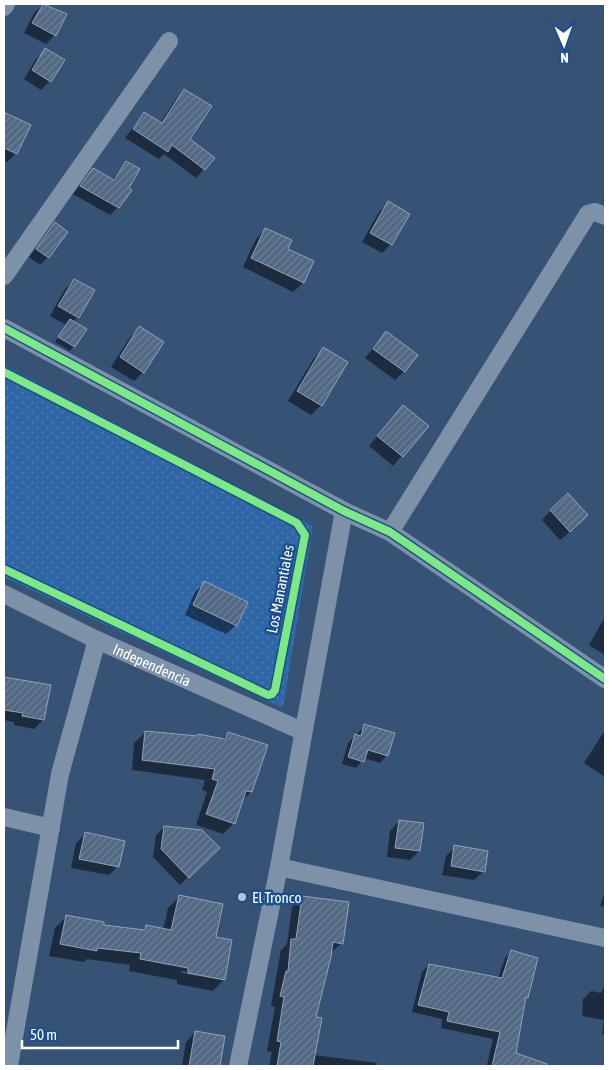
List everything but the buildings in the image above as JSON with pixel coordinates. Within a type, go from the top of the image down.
[{"type":"street","points":[[4,276],[169,41]]},
{"type":"street","points":[[390,532],[588,214],[595,212],[605,216]]},
{"type":"street","points":[[4,328],[344,510],[390,532],[605,679]]},
{"type":"street","points":[[238,1066],[279,867],[302,731],[344,510]]},
{"type":"street","name":"Independencia","points":[[4,594],[97,640],[302,731]]},
{"type":"street","points":[[4,1065],[10,1066],[60,774],[97,640]]},
{"type":"street","points":[[4,817],[51,828]]},
{"type":"street","points":[[279,867],[605,938]]},
{"type":"shaded area","points":[[4,365],[313,526],[283,708],[4,577]]},
{"type":"cycle path","points":[[4,328],[344,511],[390,532],[605,679]]},
{"type":"cycle path","name":"Los Manantiales","points":[[4,372],[297,523],[305,535],[275,690],[272,694],[268,695],[4,569]]},
{"type":"place","name":"El Tronco","points":[[242,897]]}]
